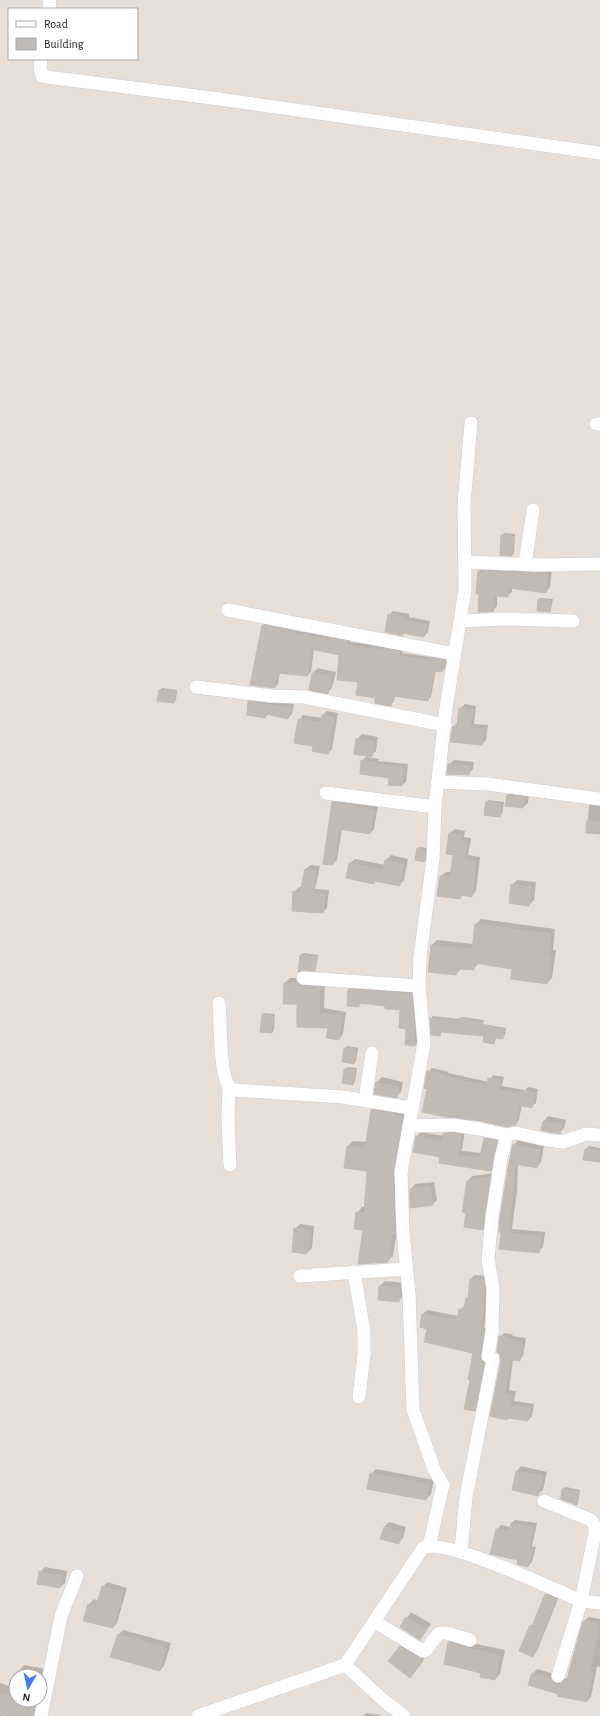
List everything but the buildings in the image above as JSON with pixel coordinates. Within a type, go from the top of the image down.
[{"type":"street","points":[[41,60],[42,76],[47,77],[212,98],[600,153]]},
{"type":"street","points":[[429,1546],[443,1485],[434,1469],[413,1410],[409,1294],[403,1231],[401,1172],[411,1108],[424,1043],[419,986],[420,957],[433,859],[437,782],[454,654],[466,590],[464,504],[472,423]]},
{"type":"street","points":[[525,564],[533,510]]},
{"type":"street","points":[[466,562],[600,564]]},
{"type":"street","points":[[228,610],[454,654]]},
{"type":"street","points":[[461,621],[504,619],[574,621]]},
{"type":"street","points":[[196,687],[272,696],[304,697],[445,725]]},
{"type":"street","points":[[437,782],[487,784],[600,798]]},
{"type":"street","points":[[326,793],[435,807]]},
{"type":"street","points":[[302,978],[419,986]]},
{"type":"street","points":[[219,1003],[223,1059],[226,1082],[229,1088],[228,1119],[230,1165]]},
{"type":"street","points":[[365,1100],[372,1053]]},
{"type":"street","points":[[229,1088],[234,1090],[343,1097],[411,1108]]},
{"type":"street","points":[[409,1126],[453,1125],[507,1135],[516,1133],[563,1142],[586,1134],[600,1135]]},
{"type":"street","points":[[461,1551],[466,1497],[493,1359],[488,1356],[492,1332],[493,1288],[488,1259],[493,1209],[501,1158],[507,1135]]},
{"type":"street","points":[[300,1276],[406,1269]]},
{"type":"street","points":[[354,1272],[364,1331],[364,1354],[359,1397]]},
{"type":"street","points":[[544,1501],[591,1520],[595,1526],[595,1533],[581,1601],[558,1676]]},
{"type":"street","points":[[198,1716],[345,1665],[375,1622],[412,1563],[423,1548],[429,1546],[461,1551],[581,1601],[600,1603]]},
{"type":"street","points":[[41,1716],[61,1616],[76,1576]]},
{"type":"street","points":[[375,1622],[423,1650],[426,1650],[440,1633],[447,1633],[470,1640]]},
{"type":"street","points":[[345,1665],[382,1699],[404,1716]]}]
